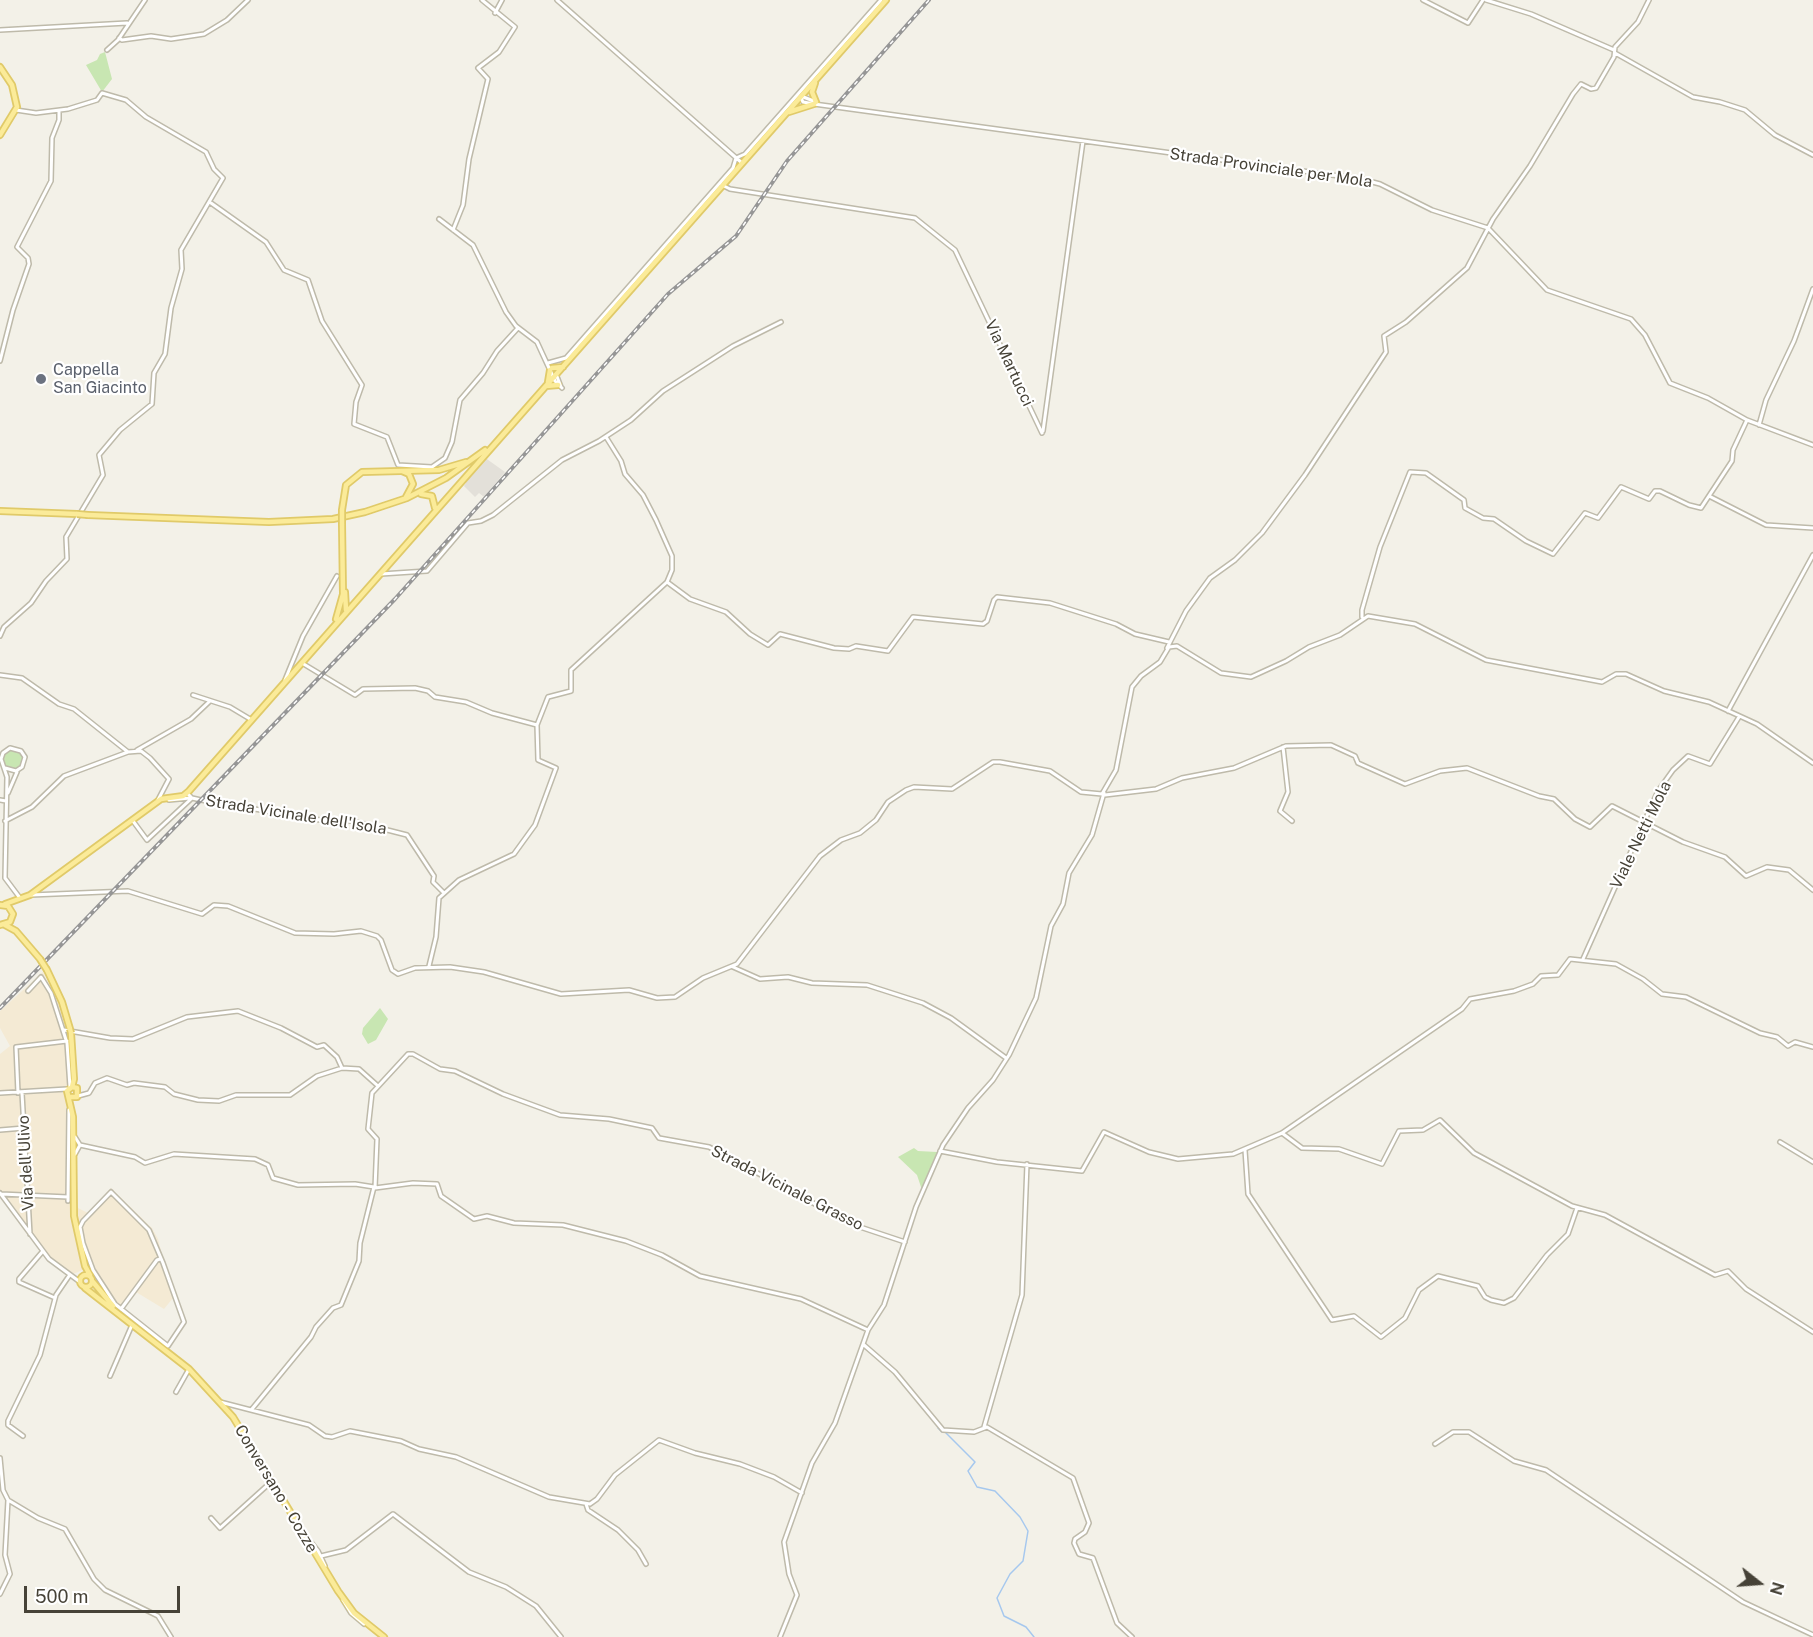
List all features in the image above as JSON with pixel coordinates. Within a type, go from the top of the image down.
[{"type":"main road","points":[[2,905],[30,895],[160,800],[185,794],[884,0]]},
{"type":"main road","points":[[0,67],[12,85],[16,110],[0,135]]},
{"type":"main road","points":[[780,119],[798,107],[817,103],[812,92],[819,75]]},
{"type":"main road","points":[[547,385],[550,367],[563,366]]},
{"type":"main road","points":[[547,385],[560,385],[563,366]]},
{"type":"main road","points":[[0,511],[301,522],[345,516],[401,501],[446,478],[500,436]]},
{"type":"main road","points":[[346,610],[342,510],[344,488],[354,476],[369,471],[397,467],[445,469],[481,453]]},
{"type":"main road","points":[[397,467],[409,474],[413,483],[410,493],[401,501]]},
{"type":"main road","points":[[407,498],[428,494],[435,500],[434,510]]},
{"type":"main road","points":[[334,624],[342,600],[344,578]]},
{"type":"main road","points":[[345,591],[351,596],[359,596]]},
{"type":"main road","points":[[342,600],[346,610]]},
{"type":"main road","points":[[15,931],[12,910],[21,899]]},
{"type":"main road","points":[[2,905],[12,910]]},
{"type":"main road","points":[[13,917],[3,925],[15,931],[47,970],[62,1002],[68,1031],[74,1079],[74,1216],[86,1274],[85,1288]]},
{"type":"main road","points":[[73,1117],[69,1097],[74,1090]]},
{"type":"main road","points":[[69,1097],[74,1090]]},
{"type":"main road","points":[[86,1274],[112,1306],[132,1324]]},
{"type":"main road","points":[[85,1288],[93,1282]]},
{"type":"main road","points":[[85,1288],[132,1324]]},
{"type":"main road","name":"Conversano - Cozze","points":[[132,1324],[189,1369],[241,1427],[271,1482],[338,1591],[354,1613],[384,1637]]},
{"type":"street","points":[[107,50],[119,38],[145,0]]},
{"type":"street","points":[[119,38],[122,40],[151,36],[171,39],[204,34],[226,20],[248,0]]},
{"type":"street","points":[[453,230],[463,205],[469,159],[488,79],[478,68],[499,52],[515,27],[495,13],[482,0]]},
{"type":"street","points":[[495,13],[502,0]]},
{"type":"street","points":[[556,0],[742,163]]},
{"type":"street","points":[[550,367],[566,358],[733,168],[736,158],[745,154],[884,0]]},
{"type":"street","points":[[1423,0],[1468,23],[1485,0],[1531,14],[1615,51],[1693,97],[1745,110],[1775,135],[1813,155]]},
{"type":"street","points":[[780,1637],[797,1598],[797,1592],[789,1574],[784,1542],[812,1463],[837,1418],[868,1330],[884,1305],[891,1277],[916,1207],[940,1151],[968,1108],[987,1089],[1006,1058],[1039,990],[1051,926],[1063,904],[1069,873],[1090,842],[1104,794],[1116,770],[1132,687],[1141,676],[1156,667],[1186,611],[1210,578],[1235,560],[1262,533],[1305,476],[1386,352],[1384,336],[1406,322],[1464,272],[1488,228],[1530,166],[1573,94],[1581,84],[1593,89],[1596,87],[1615,51],[1638,22],[1649,0]]},
{"type":"street","points":[[0,30],[128,23]]},
{"type":"street","points":[[0,636],[4,627],[31,603],[46,581],[66,561],[68,555],[65,539],[104,475],[99,455],[120,430],[152,404],[154,374],[165,354],[171,308],[182,269],[181,250],[211,203],[223,178],[214,169],[207,154],[146,117],[128,101],[102,93],[97,100],[59,111],[36,113],[16,110]]},
{"type":"street","points":[[801,96],[803,102],[817,103]]},
{"type":"street","name":"Strada Provinciale per Mola","points":[[817,103],[1361,178],[1390,188],[1432,210],[1488,228],[1545,288],[1618,313],[1635,322],[1645,335],[1670,383],[1702,396],[1747,420],[1813,445]]},
{"type":"street","points":[[0,361],[13,310],[29,264],[28,258],[17,247],[51,181],[52,138],[59,120],[59,111]]},
{"type":"street","name":"Via Martucci","points":[[722,185],[730,189],[910,216],[923,224],[956,250],[1042,433],[1083,141]]},
{"type":"street","points":[[211,203],[267,242],[284,270],[308,280],[322,321],[362,384],[353,423],[387,437],[397,467],[432,467],[444,458],[452,442],[460,400],[483,374],[498,348],[518,328]]},
{"type":"street","points":[[439,219],[475,248],[506,312],[518,328],[537,342],[560,385]]},
{"type":"street","points":[[1759,425],[1766,400],[1794,341],[1813,289]]},
{"type":"street","points":[[379,574],[427,570],[468,523],[493,515],[562,460],[606,437],[632,420],[663,391],[733,346],[781,322]]},
{"type":"street","points":[[1363,618],[1362,610],[1380,547],[1410,472],[1426,473],[1464,500],[1465,508],[1483,518],[1494,519],[1526,541],[1553,554],[1585,513],[1598,518],[1621,487],[1648,499],[1655,491],[1660,491],[1701,508],[1732,461],[1733,450],[1747,420]]},
{"type":"street","points":[[429,966],[436,937],[436,907],[444,893],[459,880],[514,854],[532,831],[556,768],[539,762],[537,725],[548,697],[572,691],[571,670],[668,582],[672,570],[672,556],[644,498],[625,474],[621,461],[606,437]]},
{"type":"street","points":[[1709,496],[1766,525],[1813,528]]},
{"type":"street","points":[[1728,711],[1813,555]]},
{"type":"street","points":[[285,680],[303,636],[337,576]]},
{"type":"street","points":[[668,582],[688,598],[723,610],[750,634],[768,645],[780,634],[834,648],[849,649],[856,646],[888,651],[913,617],[982,624],[987,621],[997,597],[1050,603],[1115,623],[1135,634],[1170,642]]},
{"type":"street","points":[[1166,650],[1177,646],[1221,673],[1251,677],[1310,647],[1340,635],[1363,618],[1385,617],[1415,624],[1481,658],[1495,662],[1602,682],[1616,674],[1626,674],[1664,691],[1706,701],[1765,729],[1813,763]]},
{"type":"street","points":[[300,662],[355,695],[363,689],[415,688],[428,691],[435,697],[466,702],[503,717],[537,725]]},
{"type":"street","points":[[0,675],[22,678],[59,704],[72,708],[128,752]]},
{"type":"street","points":[[193,695],[230,707],[250,719]]},
{"type":"street","points":[[5,821],[32,807],[64,776],[136,750],[191,719],[210,701]]},
{"type":"street","name":"Viale Netti Mola","points":[[1582,960],[1658,791],[1688,756],[1710,764],[1739,717]]},
{"type":"street","points":[[30,895],[128,891],[202,914],[214,905],[228,906],[295,933],[361,932],[377,936],[394,972],[429,966],[484,972],[561,994],[629,990],[661,998],[681,994],[703,978],[733,967],[820,856],[841,840],[860,833],[876,820],[888,802],[910,788],[952,789],[969,780],[993,762],[1000,762],[1050,771],[1081,792],[1104,794],[1156,789],[1182,778],[1233,768],[1283,747],[1335,746],[1355,756],[1358,763],[1405,784],[1440,771],[1467,768],[1539,796],[1554,799],[1575,819],[1590,827],[1595,825],[1610,806],[1683,842],[1725,857],[1746,876],[1767,867],[1789,870],[1813,890]]},
{"type":"street","points":[[1283,747],[1288,792],[1280,811],[1292,821]]},
{"type":"street","points":[[6,801],[11,782],[25,760],[21,751],[10,748],[2,754],[6,801],[5,878],[21,899]]},
{"type":"street","points":[[136,750],[150,758],[168,776],[160,800],[192,798]]},
{"type":"street","points":[[2,766],[12,772],[19,770]]},
{"type":"street","name":"Strada Vicinale dell'Isola","points":[[185,794],[192,798],[301,818],[352,821],[407,835],[432,872],[433,882],[444,893]]},
{"type":"street","points":[[132,820],[147,840],[192,798]]},
{"type":"street","points":[[0,800],[6,801]]},
{"type":"street","points":[[0,831],[5,831]]},
{"type":"street","points":[[940,1151],[997,1162],[1084,1170],[1104,1132],[1156,1155],[1178,1160],[1225,1155],[1245,1150],[1282,1133],[1462,1009],[1470,999],[1524,988],[1535,983],[1541,976],[1558,975],[1569,959],[1616,964],[1662,994],[1686,997],[1760,1033],[1777,1037],[1788,1046],[1795,1042],[1813,1047]]},
{"type":"street","points":[[733,967],[758,979],[788,977],[812,983],[867,985],[923,1003],[951,1018],[1006,1058]]},
{"type":"street","points":[[28,991],[41,977],[54,1000],[68,1031],[67,1041],[74,1090]]},
{"type":"street","points":[[68,1031],[110,1038],[133,1038],[187,1017],[238,1011],[281,1028],[316,1047],[324,1045],[337,1057],[342,1068]]},
{"type":"street","name":"Via dell'Ulivo","points":[[30,1234],[24,1128],[16,1047],[67,1041]]},
{"type":"street","name":"Strada Vicinale Grasso","points":[[378,1086],[408,1054],[413,1054],[440,1069],[455,1071],[502,1094],[560,1115],[654,1129],[659,1138],[709,1147],[854,1226],[905,1242]]},
{"type":"street","points":[[0,1094],[74,1090],[89,1093],[97,1082],[107,1078],[127,1085],[134,1083],[165,1087],[174,1094],[198,1100],[219,1101],[236,1095],[290,1095],[317,1076],[342,1068],[359,1069],[378,1086],[372,1093],[369,1129],[377,1140],[378,1166],[360,1243],[359,1261],[341,1305],[333,1308],[252,1409]]},
{"type":"street","points":[[0,1194],[68,1199],[69,1097],[58,1091]]},
{"type":"street","points":[[1282,1133],[1302,1148],[1339,1149],[1380,1164],[1399,1131],[1423,1130],[1440,1120],[1474,1153],[1577,1208],[1605,1215],[1715,1275],[1728,1272],[1746,1289],[1813,1332]]},
{"type":"street","points":[[0,1130],[24,1128]]},
{"type":"street","points":[[73,1133],[80,1144],[135,1157],[145,1163],[174,1154],[255,1159],[268,1165],[273,1178],[298,1185],[355,1184],[374,1187],[437,1184],[441,1196],[474,1219],[487,1216],[514,1223],[563,1225],[626,1241],[663,1255],[700,1276],[801,1299],[868,1330]]},
{"type":"street","points":[[1780,1142],[1813,1162]]},
{"type":"street","points":[[73,1158],[80,1144]]},
{"type":"street","points":[[1245,1150],[1248,1194],[1332,1320],[1354,1316],[1380,1337],[1403,1320],[1419,1290],[1438,1276],[1478,1286],[1485,1297],[1491,1300],[1504,1303],[1514,1298],[1546,1256],[1568,1234],[1577,1208]]},
{"type":"street","points":[[864,1345],[895,1372],[942,1429],[974,1432],[984,1427],[1022,1295],[1027,1164]]},
{"type":"street","points":[[23,1436],[7,1423],[40,1355],[55,1298],[71,1277],[86,1274],[101,1284],[121,1308],[164,1345],[170,1345],[184,1322],[149,1230],[111,1192],[80,1227],[86,1274]]},
{"type":"street","points":[[0,1194],[43,1251],[71,1277]]},
{"type":"street","points":[[43,1251],[19,1282],[55,1298]]},
{"type":"street","points":[[121,1308],[160,1259]]},
{"type":"street","points":[[101,1284],[97,1289],[112,1306]]},
{"type":"street","points":[[110,1376],[132,1324]]},
{"type":"street","points":[[176,1392],[189,1369]]},
{"type":"street","points":[[220,1402],[309,1425],[325,1436],[332,1437],[350,1431],[401,1441],[419,1449],[456,1457],[549,1497],[586,1504],[597,1499],[615,1475],[659,1440],[695,1453],[740,1464],[774,1477],[802,1492]]},
{"type":"street","points":[[984,1427],[1073,1478],[1089,1523],[1085,1532],[1075,1539],[1074,1543],[1079,1554],[1093,1558],[1117,1623],[1132,1637]]},
{"type":"street","points":[[1435,1444],[1451,1433],[1469,1432],[1514,1461],[1546,1470],[1743,1602],[1813,1635]]},
{"type":"street","points":[[0,1458],[3,1490],[8,1500],[5,1555],[9,1578],[0,1594]]},
{"type":"street","points":[[211,1518],[220,1528],[271,1482]]},
{"type":"street","points":[[8,1500],[38,1518],[65,1529],[94,1580],[105,1590],[158,1616],[171,1637]]},
{"type":"street","points":[[586,1504],[588,1510],[618,1530],[638,1550],[646,1564]]},
{"type":"street","points":[[321,1556],[345,1550],[393,1514],[469,1572],[506,1587],[536,1606],[561,1637]]},
{"type":"street","points":[[303,1535],[309,1538],[321,1556],[326,1572]]},
{"type":"shaded area","points":[[484,457],[505,472],[484,497],[479,493],[475,497],[464,486],[466,483],[463,481]]},
{"type":"shaded area","points":[[43,972],[62,1011],[71,1055],[71,1196],[76,1207],[88,1213],[111,1188],[152,1228],[158,1239],[173,1298],[164,1309],[136,1292],[121,1311],[109,1298],[89,1267],[71,1275],[52,1259],[0,1190],[0,1054],[10,1046],[0,1028],[0,1011]]},
{"type":"green space","points":[[105,52],[112,79],[102,92],[86,65],[97,60],[100,54]]},
{"type":"green space","points":[[13,750],[20,753],[23,760],[20,767],[13,770],[6,767],[3,760],[6,753]]},
{"type":"green space","points":[[380,1008],[388,1019],[376,1040],[368,1044],[362,1034],[363,1028]]},
{"type":"green space","points":[[914,1148],[918,1151],[937,1152],[938,1155],[922,1190],[917,1175],[898,1157]]},
{"type":"waterway","points":[[938,1428],[942,1432]]},
{"type":"waterway","points":[[944,1431],[975,1462],[968,1471],[977,1487],[995,1491],[1020,1517],[1028,1531],[1023,1561],[1010,1574],[997,1598],[1004,1616],[1026,1627],[1034,1637]]},
{"type":"railway","points":[[0,1008],[395,599],[668,294],[736,236],[787,161],[929,0]]},
{"type":"place","name":"Cappella San Giacinto","points":[[41,379]]}]
